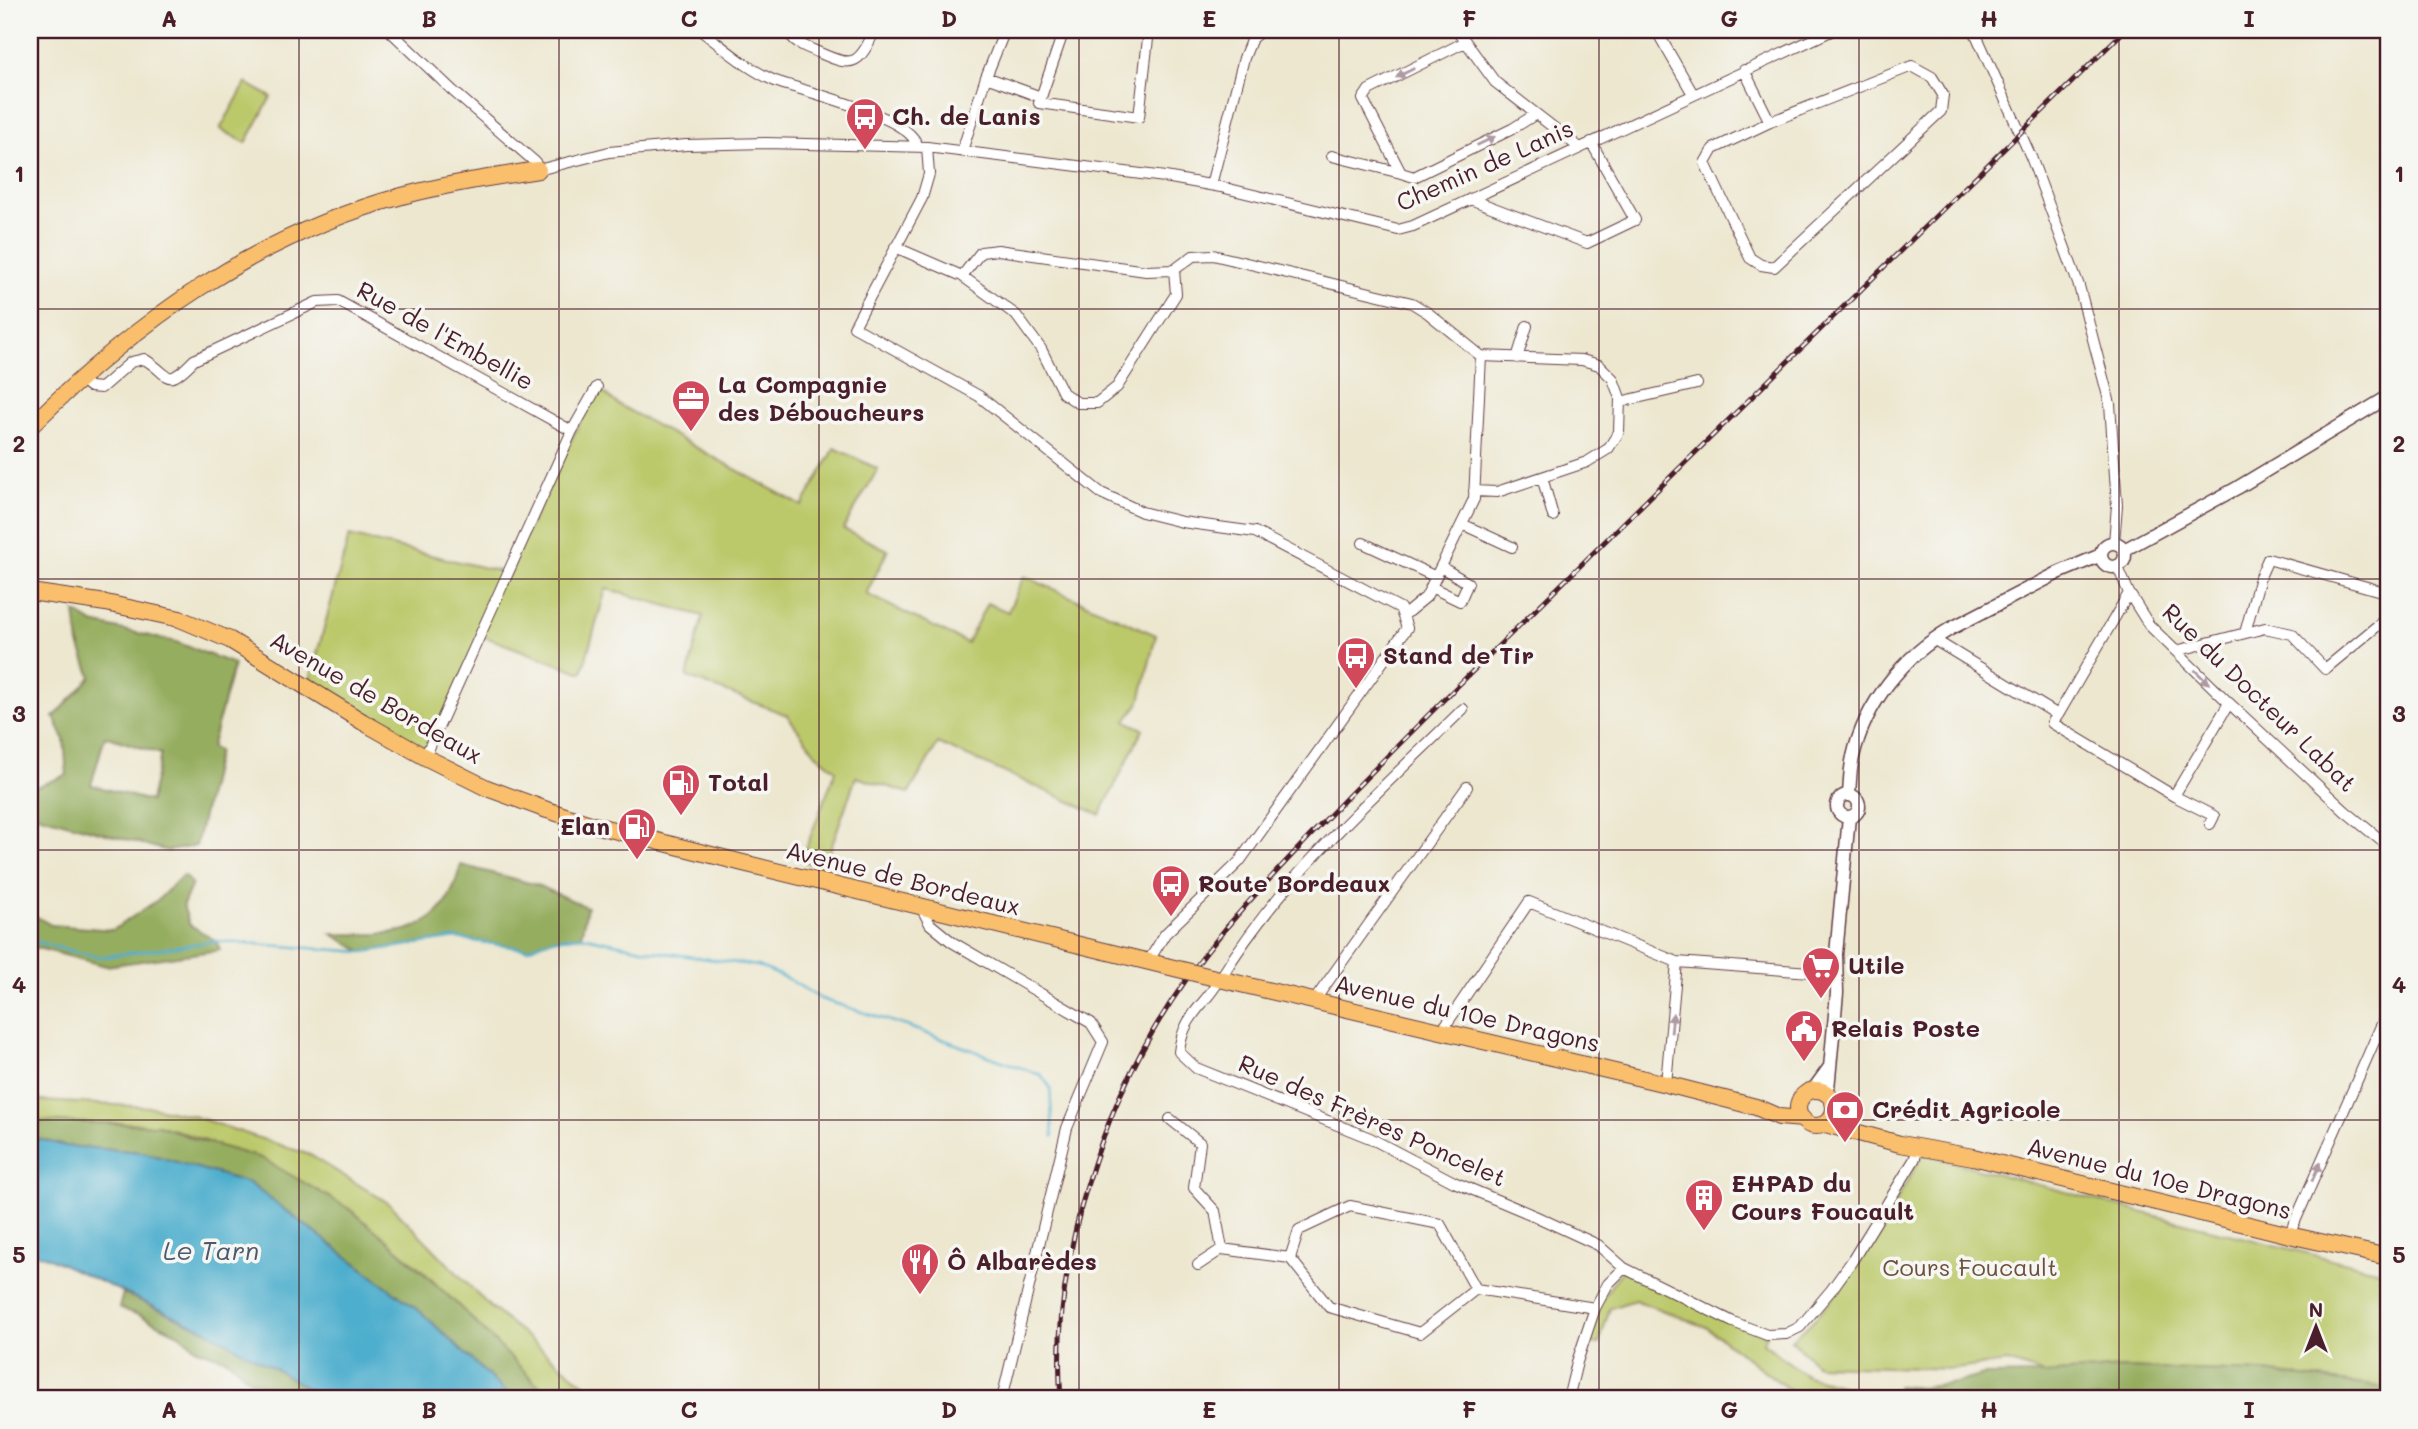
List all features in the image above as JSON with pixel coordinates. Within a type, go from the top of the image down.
[{"type":"main road","points":[[30,426],[79,378],[118,345],[183,297],[235,266],[347,214],[400,197],[456,183],[538,170]]},
{"type":"main road","name":"Avenue de Bordeaux","points":[[30,592],[106,603],[180,619],[242,646],[363,722],[487,788],[594,825],[1147,962]]},
{"type":"main road","name":"Avenue du 10e Dragons","points":[[1147,962],[1666,1084],[1774,1113],[1780,1117],[1803,1119]]},
{"type":"main road","points":[[1774,1113],[1799,1102],[1804,1094],[1821,1090],[1832,1102],[1831,1118],[1825,1124],[1815,1125],[1803,1119],[1799,1102]]},
{"type":"main road","name":"Avenue du 10e Dragons","points":[[1832,1102],[1846,1120],[1857,1126],[1919,1147]]},
{"type":"main road","name":"Avenue du 10e Dragons","points":[[1825,1124],[1854,1133],[1973,1157],[2388,1256]]},
{"type":"street","points":[[389,30],[453,91],[536,162],[538,170]]},
{"type":"street","points":[[699,30],[756,71],[775,81],[842,100],[869,112],[910,134],[922,147],[927,183],[922,198],[854,327],[979,396],[1101,494],[1142,512],[1182,522],[1255,532],[1400,608],[1407,628],[1256,840],[1222,881],[1165,934],[1147,962]]},
{"type":"street","points":[[794,30],[791,36],[796,42],[841,62],[852,61],[864,52],[875,30]]},
{"type":"street","points":[[962,151],[986,77],[1005,30]]},
{"type":"street","points":[[1064,30],[1039,103],[1139,117],[1149,30]]},
{"type":"street","points":[[1211,185],[1244,58],[1252,38],[1262,30]]},
{"type":"street","points":[[1457,30],[1495,82],[1580,148]]},
{"type":"street","points":[[1656,30],[1693,94]]},
{"type":"street","name":"Chemin de Lanis","points":[[538,170],[609,152],[686,145],[765,143],[922,147],[1211,185],[1398,230],[1413,226],[1833,30]]},
{"type":"street","points":[[1974,30],[2031,157],[2079,286],[2110,404],[2119,547],[2124,558],[2117,565],[2110,566],[2101,555]]},
{"type":"street","points":[[1401,173],[1363,99],[1369,90],[1465,42]]},
{"type":"street","points":[[1912,66],[1932,77],[1943,95],[1941,111],[1774,267],[1761,265],[1750,258],[1705,163],[1713,149],[1770,122],[1912,66]]},
{"type":"street","points":[[1744,70],[1770,122]]},
{"type":"street","points":[[986,77],[1041,97]]},
{"type":"street","points":[[1332,156],[1414,177],[1512,129],[1536,114]]},
{"type":"street","points":[[1470,199],[1587,243],[1635,220],[1591,142]]},
{"type":"street","points":[[895,247],[962,276],[1016,315],[1041,349],[1063,393],[1078,402],[1097,402],[1117,387],[1176,293],[1174,270]]},
{"type":"street","points":[[962,276],[981,252],[998,250],[1073,258],[1146,271],[1174,270],[1193,256],[1213,255],[1412,303],[1481,356],[1582,360],[1599,365],[1613,379],[1620,402],[1619,432],[1608,449],[1587,462],[1497,492],[1474,491]]},
{"type":"street","name":"Rue de l'Embellie","points":[[79,378],[90,387],[102,388],[131,362],[144,359],[165,376],[173,377],[182,374],[194,360],[317,302],[338,301],[572,431]]},
{"type":"street","points":[[1517,358],[1527,326]]},
{"type":"street","points":[[1403,616],[1426,597],[1474,499],[1481,356]]},
{"type":"street","points":[[1620,402],[1697,384]]},
{"type":"street","points":[[425,757],[572,431],[597,387]]},
{"type":"street","points":[[1832,1102],[1828,1089],[1837,974],[1836,954],[1849,817],[1855,814],[1859,806],[1855,798],[1849,795],[1853,757],[1865,723],[1880,695],[1905,663],[1933,639],[2058,573],[2101,555],[2104,547],[2119,547],[2237,488],[2388,397]]},
{"type":"street","points":[[1542,477],[1553,516]]},
{"type":"street","points":[[1462,524],[1512,547]]},
{"type":"street","points":[[1363,543],[1436,577]]},
{"type":"street","points":[[2245,633],[2260,577],[2268,559],[2388,593]]},
{"type":"street","name":"Rue du Docteur Labat","points":[[2117,565],[2129,593],[2149,625],[2345,811],[2388,846]]},
{"type":"street","points":[[2129,593],[2052,723],[2174,796],[2214,816],[2210,824]]},
{"type":"street","points":[[2176,650],[2265,628],[2292,634],[2325,669],[2388,617]]},
{"type":"street","points":[[1933,639],[2058,715]]},
{"type":"street","points":[[2174,796],[2229,703]]},
{"type":"street","points":[[1215,978],[1283,890],[1463,709]]},
{"type":"street","points":[[1314,1001],[1467,787]]},
{"type":"street","points":[[1441,1032],[1529,902],[1677,962],[1837,974]]},
{"type":"street","points":[[921,907],[930,924],[952,942],[1091,1023],[1103,1042],[1068,1128],[1002,1399]]},
{"type":"street","points":[[1666,1084],[1677,962]]},
{"type":"street","name":"Rue des Frères Poncelet","points":[[1215,978],[1181,1034],[1179,1052],[1196,1068],[1370,1138],[1454,1182],[1598,1245],[1624,1268]]},
{"type":"street","points":[[2289,1234],[2388,1010]]},
{"type":"street","points":[[1813,1090],[1830,1065]]},
{"type":"street","points":[[1170,1119],[1200,1143],[1194,1188],[1215,1211],[1222,1249]]},
{"type":"street","points":[[1568,1399],[1595,1308],[1608,1284],[1624,1268],[1733,1322],[1767,1335],[1786,1334],[1800,1327],[1852,1261],[1914,1160],[1919,1147]]},
{"type":"street","points":[[1290,1258],[1299,1230],[1350,1206],[1440,1224],[1476,1289]]},
{"type":"street","points":[[1198,1265],[1222,1249],[1290,1258],[1329,1307],[1420,1333],[1476,1289],[1595,1308]]},
{"type":"green space","points":[[246,83],[271,97],[246,143],[220,129]]},
{"type":"green space","points":[[597,387],[619,405],[802,506],[835,448],[878,469],[843,529],[888,550],[866,594],[967,643],[987,603],[1008,612],[1024,576],[1156,635],[1140,701],[1126,721],[1143,729],[1100,815],[938,743],[909,793],[856,777],[824,867],[801,861],[836,770],[816,754],[787,715],[687,677],[703,616],[606,589],[582,673],[480,635],[425,757],[308,687],[349,536],[507,573]]},
{"type":"green space","points":[[75,612],[93,623],[176,642],[234,664],[211,748],[218,751],[196,846],[168,851],[30,813],[33,788],[67,775],[64,739],[54,717],[91,677],[79,644]],"holes":[[[105,736],[161,754],[150,801],[91,785]]]},
{"type":"green space","points":[[461,865],[537,885],[587,907],[581,936],[552,939],[527,949],[456,938],[363,952],[332,934],[384,934],[416,927],[430,919],[442,907],[453,888]]},
{"type":"green space","points":[[183,875],[192,884],[183,905],[189,924],[216,941],[220,950],[106,966],[30,946],[30,913],[51,925],[113,930],[159,899]]},
{"type":"green space","points":[[30,1096],[42,1101],[152,1107],[193,1116],[310,1155],[390,1204],[489,1306],[603,1399],[552,1399],[421,1269],[348,1208],[225,1148],[176,1130],[132,1123],[30,1121]]},
{"type":"green space","points":[[30,1121],[159,1125],[195,1139],[261,1158],[348,1208],[386,1239],[454,1301],[552,1399],[513,1399],[422,1313],[249,1183],[142,1152],[66,1146],[30,1137]]},
{"type":"green space","name":"Cours Foucault","points":[[1923,1154],[2152,1215],[2388,1273],[2388,1388],[2265,1372],[2122,1368],[2044,1374],[2008,1362],[1955,1369],[1817,1365],[1791,1340],[1830,1302],[1848,1279]]},
{"type":"green space","points":[[1624,1268],[1767,1335],[1763,1343],[1807,1376],[1862,1391],[1866,1399],[1799,1397],[1706,1327],[1635,1300],[1610,1308],[1599,1344],[1585,1343],[1595,1308]]},
{"type":"green space","points":[[123,1293],[207,1331],[324,1399],[296,1399],[282,1390],[249,1379],[227,1359],[197,1349],[179,1334],[119,1308]]},
{"type":"green space","points":[[2122,1368],[2265,1372],[2388,1388],[2388,1399],[1893,1399],[1898,1386],[1920,1388],[1956,1383],[1984,1375]]},
{"type":"water","name":"Le Tarn","points":[[30,1137],[66,1146],[142,1152],[249,1183],[422,1313],[513,1399],[324,1399],[207,1331],[30,1251]]},
{"type":"waterway","points":[[30,940],[101,957],[216,941],[363,952],[456,938],[527,949],[552,939],[581,936],[652,951],[758,966],[788,979],[821,999],[906,1026],[1041,1075],[1050,1087],[1053,1137]]},
{"type":"railway","points":[[1061,1399],[1063,1305],[1070,1257],[1095,1161],[1131,1072],[1170,1003],[1207,952],[1266,882],[1416,727],[2125,30]]},
{"type":"place","name":"Ch. de Lanis","points":[[865,151]]},
{"type":"place","name":"La Compagnie des Déboucheurs","points":[[691,433]]},
{"type":"place","name":"Stand de Tir","points":[[1356,690]]},
{"type":"place","name":"Total","points":[[681,817]]},
{"type":"place","name":"Elan","points":[[637,861]]},
{"type":"place","name":"Route Bordeaux","points":[[1171,918]]},
{"type":"place","name":"Utile","points":[[1821,1000]]},
{"type":"place","name":"Relais Poste","points":[[1804,1063]]},
{"type":"place","name":"Crédit Agricole","points":[[1845,1144]]},
{"type":"place","name":"EHPAD du Cours Foucault","points":[[1704,1232]]},
{"type":"place","name":"Ô Albarèdes","points":[[920,1296]]}]
